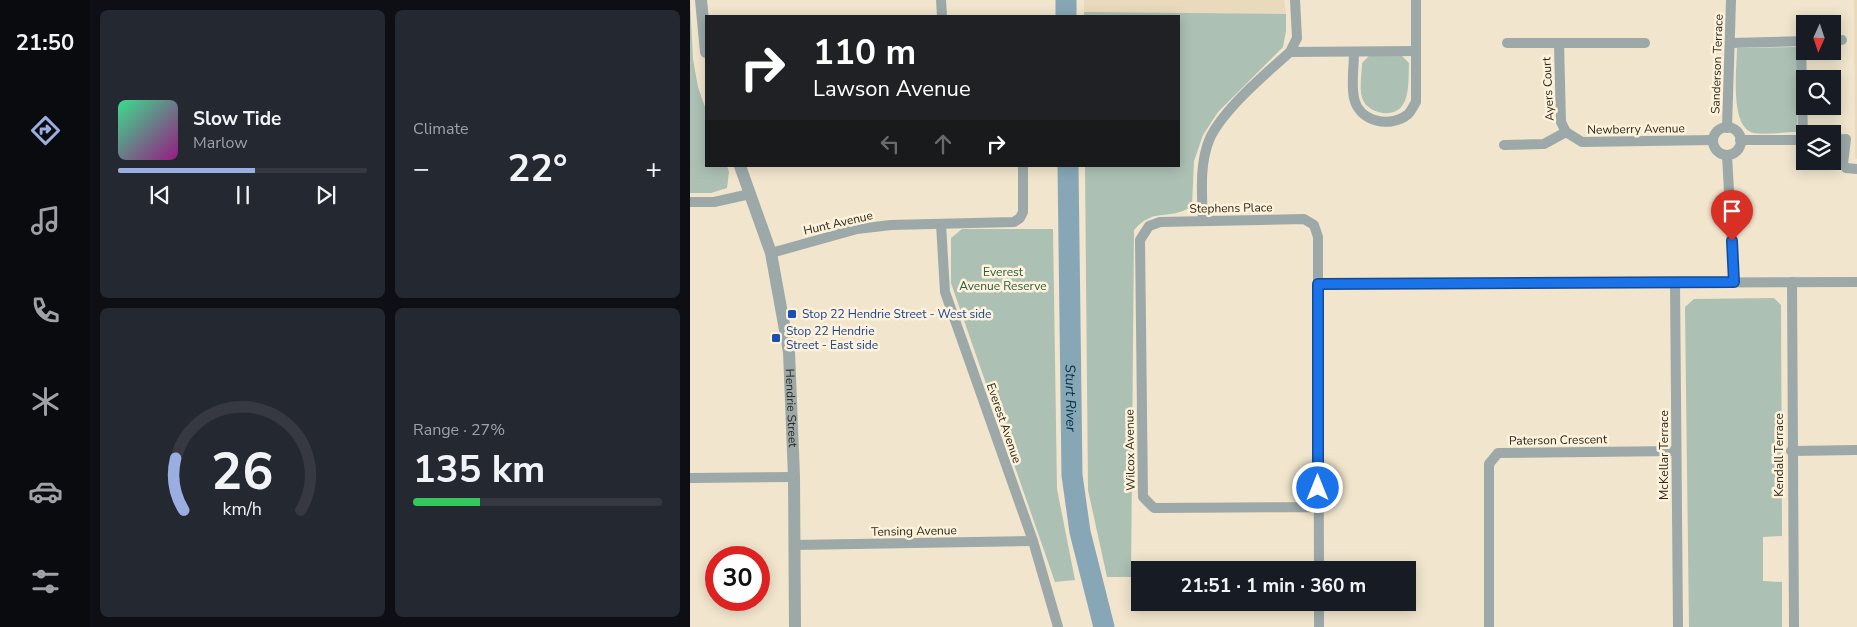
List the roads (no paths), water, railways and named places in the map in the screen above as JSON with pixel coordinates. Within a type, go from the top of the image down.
[{"type":"street","points":[[701,0],[705,42]]},
{"type":"street","points":[[941,0],[942,15]]},
{"type":"street","points":[[1204,221],[1202,177],[1209,140],[1220,121],[1290,52],[1297,38],[1295,0]]},
{"type":"street","points":[[1354,52],[1354,99],[1358,108],[1369,119],[1386,123],[1398,120],[1408,114],[1416,102],[1416,0]]},
{"type":"street","name":"Sanderson Terrace","points":[[1727,128],[1731,0]]},
{"type":"street","points":[[1731,43],[1796,41]]},
{"type":"street","name":"Ayers Court","points":[[1507,43],[1645,43]]},
{"type":"street","name":"Ayers Court","points":[[1559,43],[1561,122],[1566,132]]},
{"type":"street","points":[[1290,52],[1416,51]]},
{"type":"street","points":[[1803,60],[1804,125]]},
{"type":"street","points":[[1727,128],[1736,132],[1740,140],[1736,152],[1727,155],[1716,150],[1713,140],[1718,131],[1727,128]]},
{"type":"street","points":[[1504,145],[1544,144],[1566,132]]},
{"type":"street","name":"Newberry Avenue","points":[[1566,132],[1582,142],[1713,140]]},
{"type":"street","points":[[1841,139],[1846,139],[1843,164],[1846,168],[1857,169]]},
{"type":"street","points":[[1740,140],[1796,140]]},
{"type":"street","points":[[1727,155],[1734,282]]},
{"type":"street","name":"Hendrie Street","points":[[740,167],[771,253],[789,352],[794,477],[795,627]]},
{"type":"street","name":"Hunt Avenue","points":[[771,253],[857,230],[891,225],[1008,223],[1020,218],[1023,212],[1023,167]]},
{"type":"street","points":[[690,202],[714,202],[750,194]]},
{"type":"street","name":"Stephens Place","points":[[1149,226],[1160,222],[1304,219],[1314,225],[1318,237],[1318,284]]},
{"type":"street","name":"Everest Avenue","points":[[940,224],[945,292],[1033,542],[1058,627]]},
{"type":"street","name":"Wilcox Avenue","points":[[1149,226],[1140,240],[1143,497],[1154,508],[1318,507]]},
{"type":"street","name":"McKellar Terrace","points":[[1675,282],[1678,627]]},
{"type":"street","name":"Kendall Terrace","points":[[1792,282],[1791,450],[1794,627]]},
{"type":"street","points":[[1318,561],[1318,284],[1857,282]]},
{"type":"street","points":[[1791,450],[1857,450]]},
{"type":"street","name":"Paterson Crescent","points":[[1489,627],[1489,464],[1498,453],[1676,451]]},
{"type":"street","points":[[690,478],[794,477]]},
{"type":"street","name":"Tensing Avenue","points":[[795,545],[1033,542]]},
{"type":"street","points":[[1319,611],[1319,627]]},
{"type":"waterway","name":"Sturt River","points":[[1066,0],[1066,15]]},
{"type":"waterway","name":"Sturt River","points":[[1068,167],[1072,475],[1080,532],[1104,627]]},
{"type":"place","name":"Stop 22 Hendrie Street - West side","points":[[792,314]]},
{"type":"place","name":"Stop 22 Hendrie Street - East side","points":[[776,338]]},
{"type":"park label","name":"Everest Avenue Reserve","points":[[1003,279]]}]
